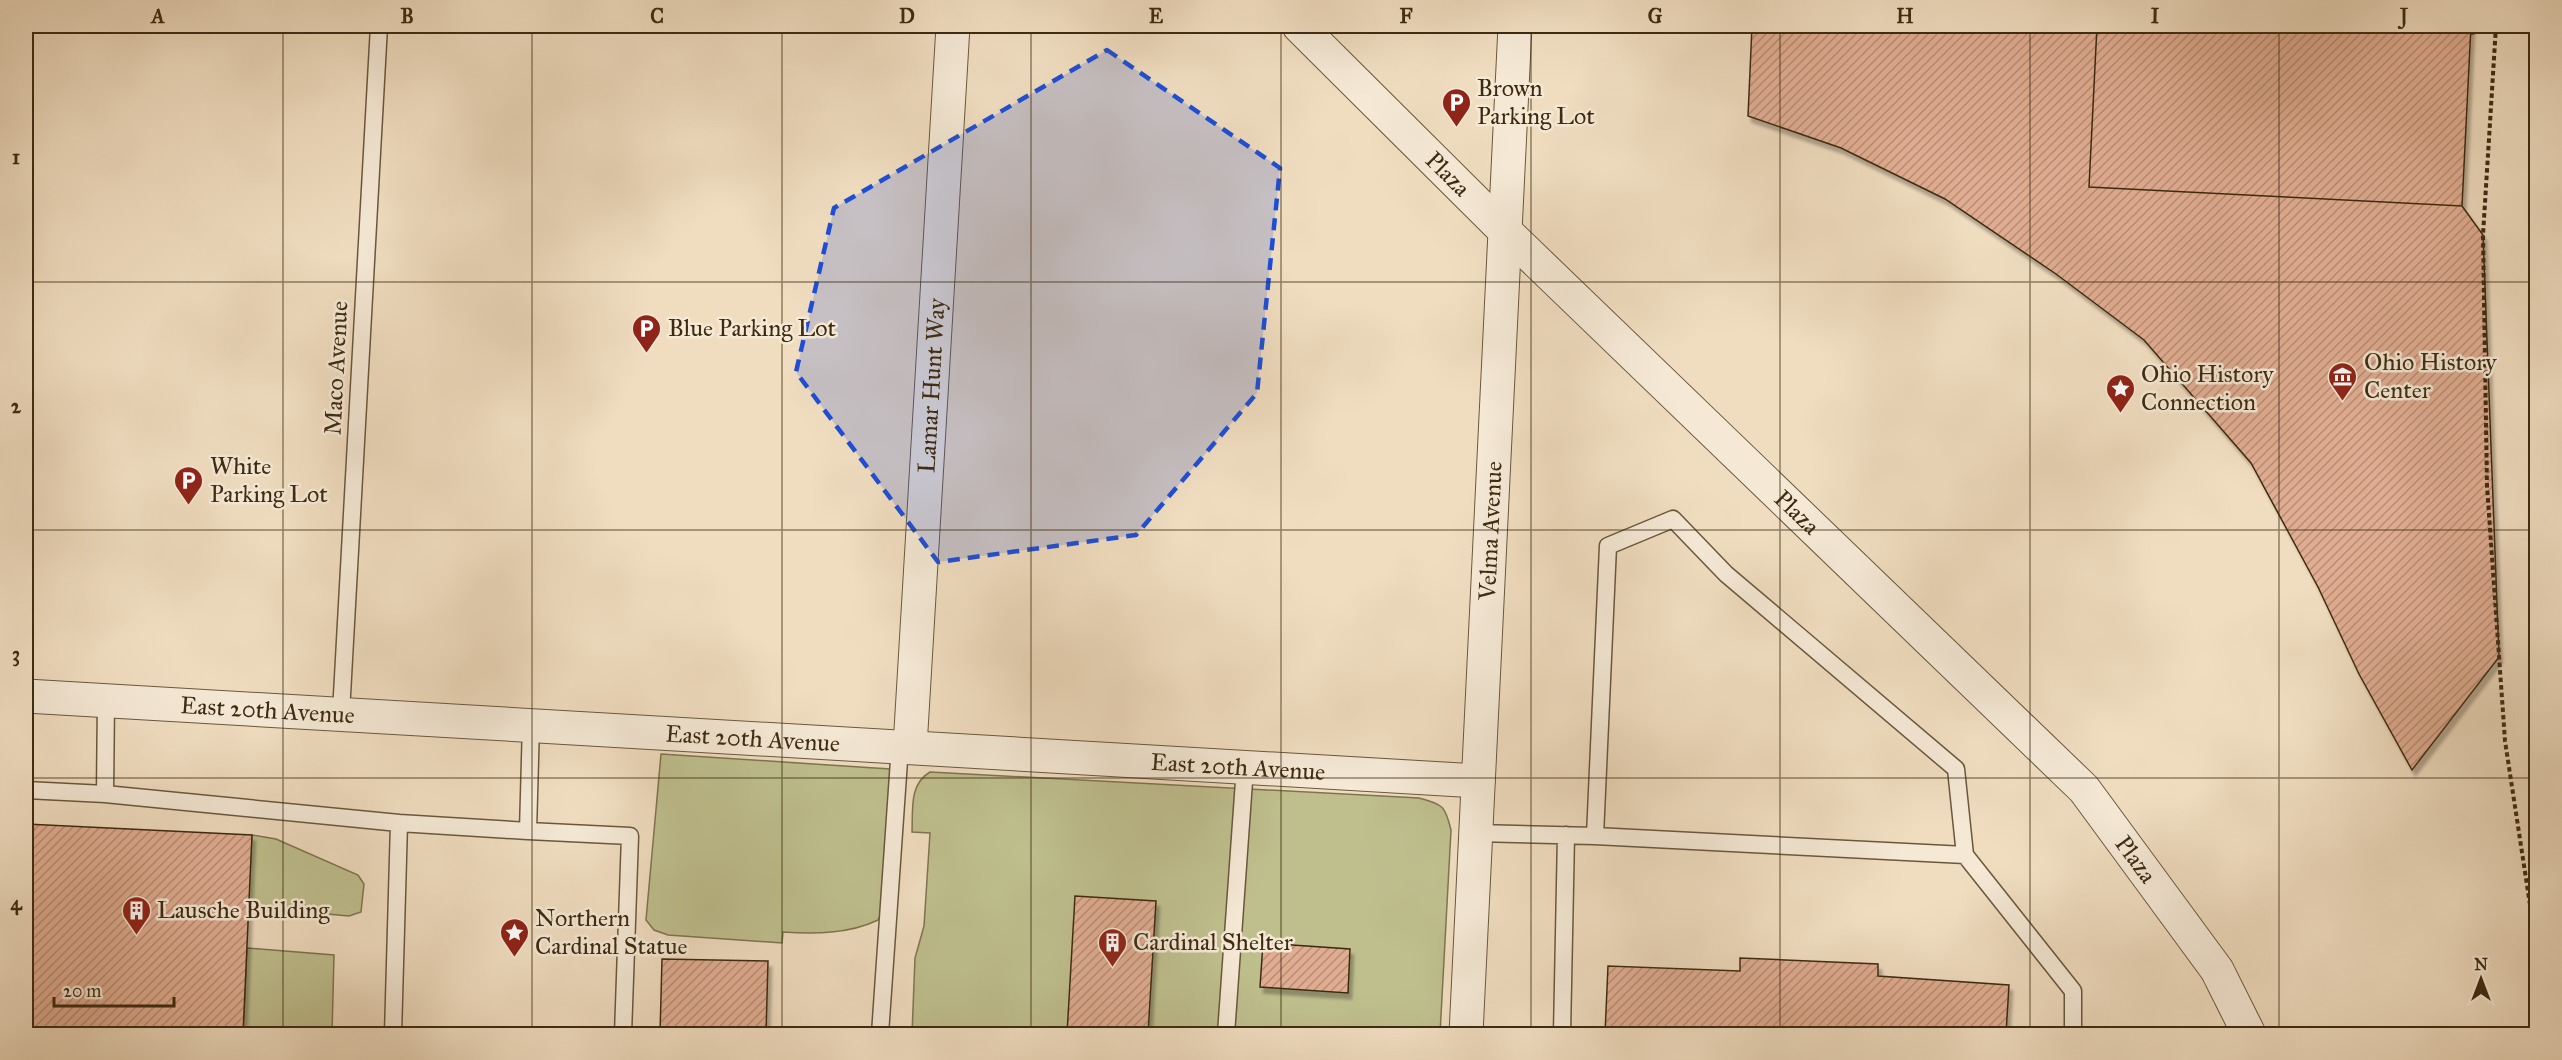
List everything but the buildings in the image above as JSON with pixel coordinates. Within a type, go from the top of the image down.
[{"type":"street","name":"Lamar Hunt Way","points":[[905,746],[954,26]]},
{"type":"street","name":"Plaza","points":[[1299,26],[1504,230],[2084,789],[2217,970],[2249,1035]]},
{"type":"street","name":"Velma Avenue","points":[[1466,1035],[1515,26]]},
{"type":"street","name":"East 20th Avenue","points":[[26,696],[1478,781]]},
{"type":"lane","name":"Maco Avenue","points":[[341,713],[379,26]]},
{"type":"lane","points":[[1595,836],[1608,546],[1673,519],[1725,574],[1956,769],[1965,855],[2073,991],[2073,1035]]},
{"type":"lane","points":[[105,794],[106,700]]},
{"type":"lane","points":[[528,831],[531,724]]},
{"type":"lane","points":[[880,1035],[905,746]]},
{"type":"lane","points":[[1226,1035],[1245,767]]},
{"type":"lane","points":[[26,790],[105,794],[399,823],[630,836],[623,1035]]},
{"type":"lane","points":[[393,1035],[399,823]]},
{"type":"lane","points":[[1476,833],[1595,836],[1965,855]]},
{"type":"lane","points":[[1562,1035],[1566,835]]},
{"type":"path","points":[[2496,27],[2483,235],[2487,486],[2505,741],[2536,944]]},
{"type":"path","points":[[2471,33],[2496,27],[2536,30]]},
{"type":"highlighted area","points":[[1107,50],[1280,168],[1257,393],[1136,535],[938,562],[796,372],[834,208]]},
{"type":"green space","points":[[661,754],[890,769],[884,908],[878,920],[867,925],[832,932],[783,932],[782,943],[668,935],[654,930],[646,920]]},
{"type":"green space","points":[[930,772],[1419,798],[1433,802],[1445,811],[1451,830],[1440,1034],[912,1034],[915,958],[924,926],[930,833],[912,832],[913,807],[918,783]]},
{"type":"green space","points":[[252,835],[276,839],[358,875],[364,884],[361,912],[349,916],[248,907]]},
{"type":"green space","points":[[247,948],[334,955],[332,1034],[243,1034]]},
{"type":"place","name":"Brown Parking Lot","points":[[1456,128]]},
{"type":"place","name":"Blue Parking Lot","points":[[647,354]]},
{"type":"place","name":"Ohio History Center","points":[[2343,402]]},
{"type":"place","name":"Ohio History Connection","points":[[2120,414]]},
{"type":"place","name":"White Parking Lot","points":[[189,506]]},
{"type":"place","name":"Lausche Building","points":[[136,936]]},
{"type":"place","name":"Northern Cardinal Statue","points":[[514,958]]},
{"type":"place","name":"Cardinal Shelter","points":[[1112,968]]}]
